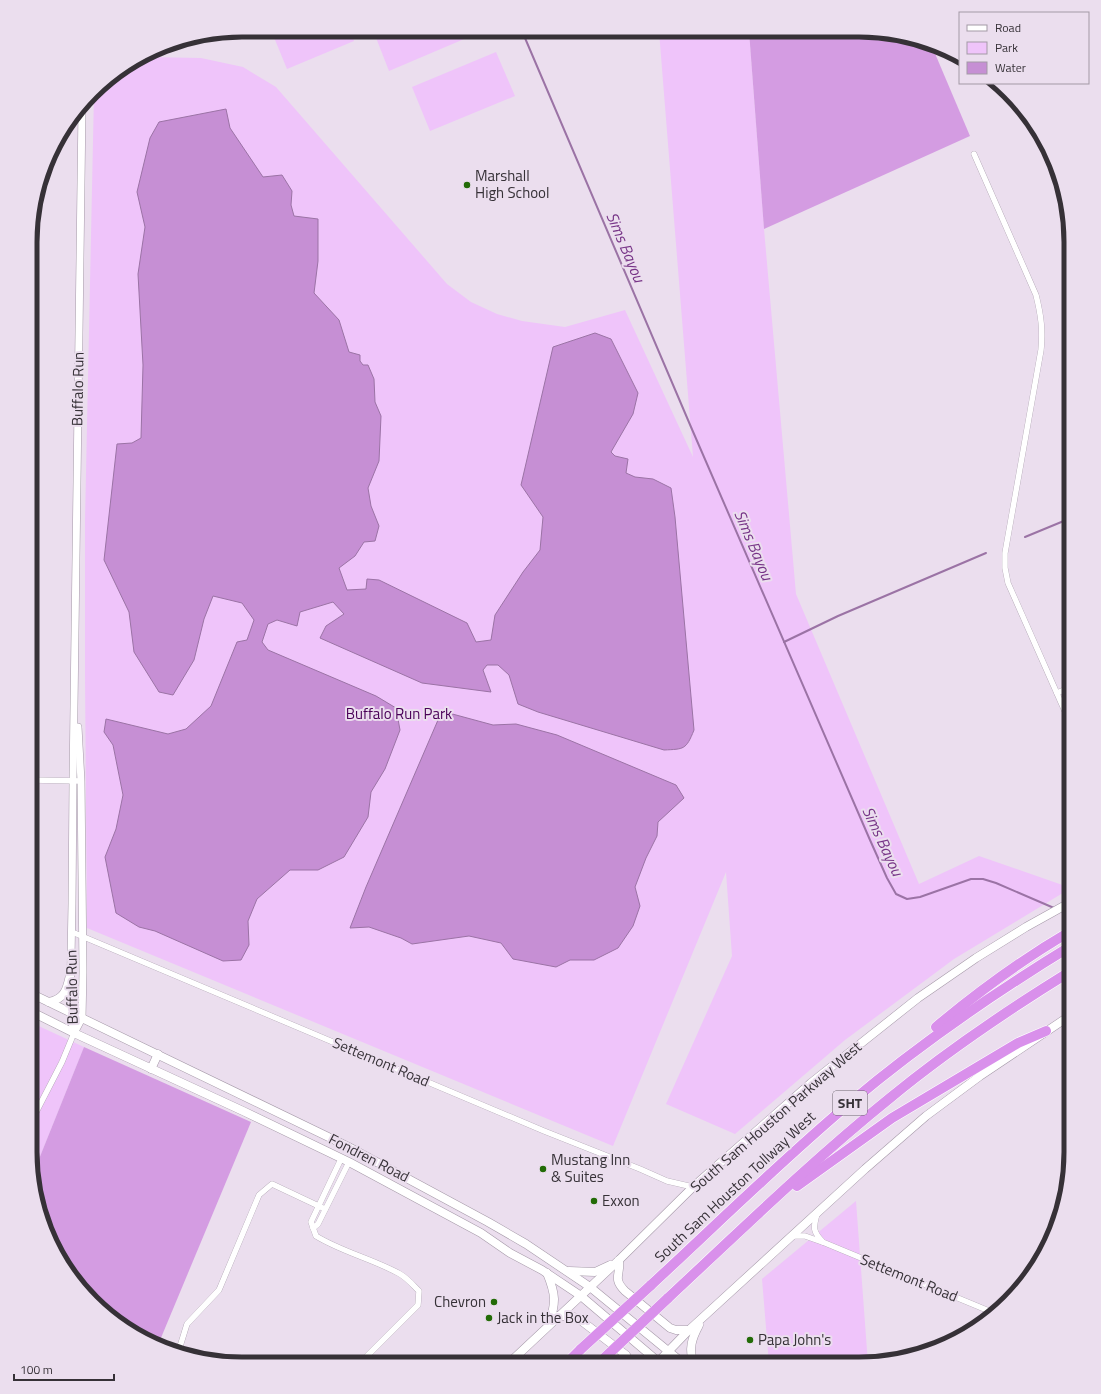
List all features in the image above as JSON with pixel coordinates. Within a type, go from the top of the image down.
[{"type":"highway","points":[[852,1102],[931,1031],[959,1008],[1064,935]]},
{"type":"highway","name":"South Sam Houston Tollway West","points":[[573,1357],[776,1168],[852,1102],[946,1027],[1064,950]]},
{"type":"highway","name":"SHT","points":[[604,1357],[815,1162],[890,1098],[969,1038],[1064,976]]},
{"type":"highway","points":[[754,1218],[892,1118],[1018,1043],[1046,1032]]},
{"type":"main road","name":"South Sam Houston Parkway West","points":[[515,1357],[620,1260],[693,1187],[812,1083],[918,998],[976,958],[1064,906]]},
{"type":"main road","points":[[49,1002],[60,998],[64,994],[71,971]]},
{"type":"main road","name":"Fondren Road","points":[[37,996],[351,1148],[488,1222],[526,1244],[590,1287],[676,1357]]},
{"type":"main road","name":"Fondren Road","points":[[37,1014],[243,1111],[345,1161],[482,1233],[510,1253],[547,1273],[581,1296],[651,1357]]},
{"type":"main road","points":[[663,1357],[702,1318],[865,1169],[926,1116],[980,1076],[1064,1020]]},
{"type":"main road","points":[[151,1069],[158,1054]]},
{"type":"main road","points":[[243,1111],[249,1098]]},
{"type":"main road","points":[[345,1161],[351,1148]]},
{"type":"main road","points":[[482,1233],[488,1222]]},
{"type":"main road","points":[[567,1271],[595,1272],[620,1260],[617,1276],[621,1287],[670,1328],[676,1330],[689,1330]]},
{"type":"main road","points":[[547,1273],[553,1290],[555,1302],[549,1325]]},
{"type":"main road","points":[[558,1316],[571,1316],[579,1319],[627,1357]]},
{"type":"main road","points":[[692,1357],[690,1348],[691,1342],[702,1318]]},
{"type":"street","name":"Buffalo Run","points":[[74,1033],[70,1012],[82,114]]},
{"type":"street","points":[[974,154],[1036,295],[1040,312],[1043,331],[1041,350],[1005,553],[1005,568],[1008,583],[1064,709]]},
{"type":"street","name":"Buffalo Run","points":[[74,670],[81,782],[83,936],[82,1018],[74,1033]]},
{"type":"street","points":[[1057,693],[1064,690]]},
{"type":"street","points":[[37,780],[81,782]]},
{"type":"street","name":"Settemont Road","points":[[72,932],[544,1131],[667,1181],[693,1187]]},
{"type":"street","points":[[37,1110],[62,1062],[74,1033]]},
{"type":"street","points":[[345,1161],[318,1206],[311,1222],[316,1236],[327,1243],[380,1264],[402,1275],[418,1291],[418,1305],[365,1357]]},
{"type":"street","points":[[314,1228],[318,1224],[325,1209],[345,1161]]},
{"type":"street","points":[[180,1347],[187,1324],[219,1290],[259,1195],[272,1184],[325,1209]]},
{"type":"street","points":[[817,1213],[814,1223],[815,1232],[825,1243]]},
{"type":"street","name":"Settemont Road","points":[[793,1236],[805,1236],[825,1243],[989,1311]]},
{"type":"green space","points":[[274,37],[353,37],[354,41],[287,69]]},
{"type":"green space","points":[[376,37],[469,37],[389,71]]},
{"type":"green space","name":"Buffalo Run Park","points":[[659,37],[749,37],[764,229],[796,594],[919,884],[979,856],[1064,886],[1064,892],[954,959],[845,1040],[735,1134],[666,1104],[732,956],[726,872],[613,1146],[87,928],[85,520],[94,100],[117,79],[154,57],[201,58],[243,67],[276,87],[447,284],[471,302],[497,314],[522,321],[565,327],[625,310],[693,457]]},
{"type":"green space","points":[[496,52],[515,96],[430,131],[412,87]]},
{"type":"green space","points":[[37,1025],[84,1047],[37,1164]]},
{"type":"green space","points":[[856,1201],[867,1357],[768,1357],[762,1279]]},
{"type":"shaded area","points":[[749,37],[872,37],[912,44],[934,52],[970,136],[764,229]]},
{"type":"shaded area","points":[[84,1047],[251,1122],[160,1339],[117,1315],[97,1297],[79,1277],[58,1242],[48,1218],[41,1192],[37,1164]]},
{"type":"water","points":[[226,109],[230,128],[263,177],[282,175],[292,191],[291,205],[294,216],[318,219],[318,261],[314,293],[339,320],[349,352],[360,355],[360,361],[363,365],[368,365],[374,379],[375,402],[381,416],[379,461],[368,488],[371,506],[379,526],[375,541],[364,542],[355,556],[339,568],[347,590],[366,589],[367,579],[379,580],[467,623],[476,642],[491,640],[495,615],[523,572],[540,550],[543,517],[521,485],[553,347],[595,333],[611,339],[638,393],[633,414],[611,452],[615,456],[628,459],[626,473],[635,477],[653,479],[671,488],[675,517],[694,730],[689,741],[684,747],[680,749],[664,750],[538,712],[518,704],[509,675],[498,665],[487,665],[483,670],[491,692],[422,683],[320,638],[326,626],[344,614],[333,602],[300,612],[297,626],[277,620],[268,624],[262,642],[268,650],[376,696],[396,708],[400,730],[385,769],[371,792],[368,817],[344,857],[318,870],[290,870],[257,899],[248,921],[249,945],[241,960],[223,961],[155,931],[139,927],[116,913],[105,857],[116,829],[123,795],[113,745],[104,732],[106,719],[168,734],[186,729],[211,706],[237,642],[247,640],[254,620],[242,603],[213,596],[204,619],[194,660],[173,695],[159,692],[134,652],[129,612],[104,560],[117,444],[132,443],[141,438],[143,365],[138,274],[145,227],[137,192],[150,138],[159,122]]},
{"type":"water","points":[[445,712],[493,725],[516,724],[557,735],[676,785],[684,798],[658,822],[657,836],[646,858],[635,887],[640,906],[633,926],[618,948],[594,960],[570,960],[556,967],[513,959],[501,943],[469,936],[412,944],[401,938],[369,927],[350,928],[366,887],[438,720]]},
{"type":"waterway","name":"Sims Bayou","points":[[525,37],[691,427],[870,840],[896,894],[907,899],[920,897],[971,879],[983,879],[996,883],[1054,908]]},
{"type":"waterway","points":[[1025,537],[1064,521]]},
{"type":"waterway","points":[[784,642],[838,616],[986,553]]},
{"type":"waterway","name":"Sims Bayou","points":[[1060,910],[1064,912]]},
{"type":"place","name":"Marshall High School","points":[[467,185]]},
{"type":"place","name":"Mustang Inn & Suites","points":[[543,1169]]},
{"type":"place","name":"Exxon","points":[[594,1201]]},
{"type":"place","name":"Chevron","points":[[494,1302]]},
{"type":"place","name":"Jack in the Box","points":[[489,1318]]},
{"type":"place","name":"Papa John's","points":[[750,1340]]}]
